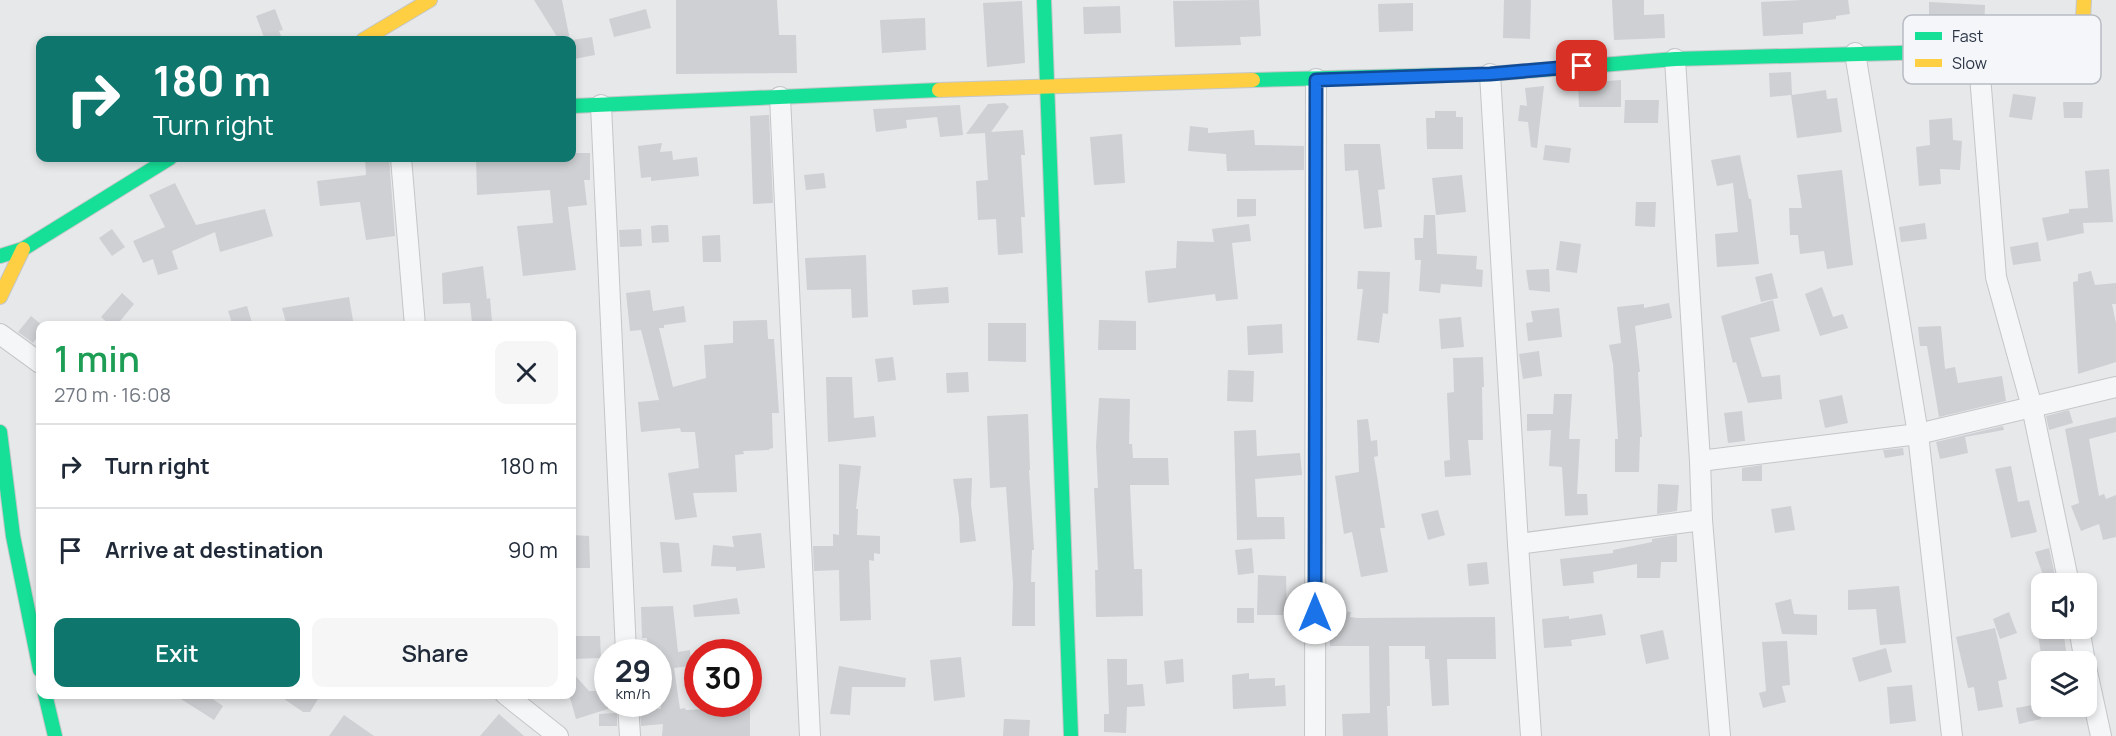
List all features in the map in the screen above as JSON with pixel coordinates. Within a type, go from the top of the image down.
[{"type":"street","points":[[370,36],[430,0]]},
{"type":"street","points":[[1044,0],[1071,736]]},
{"type":"street","points":[[2083,15],[2084,0]]},
{"type":"street","points":[[576,106],[1048,86],[1490,74],[1675,59],[1903,52]]},
{"type":"street","points":[[1855,53],[1918,434],[1952,736]]},
{"type":"street","points":[[1675,59],[1702,520],[1720,736]]},
{"type":"street","points":[[1490,74],[1531,736]]},
{"type":"street","points":[[1315,736],[1316,80]]},
{"type":"street","points":[[1981,84],[1996,277],[2032,407],[2067,573]]},
{"type":"street","points":[[780,97],[810,736]]},
{"type":"street","points":[[601,105],[625,639]]},
{"type":"street","points":[[0,256],[23,249],[164,162]]},
{"type":"street","points":[[401,162],[415,321]]},
{"type":"street","points":[[0,297],[23,249]]},
{"type":"street","points":[[0,334],[36,360]]},
{"type":"street","points":[[1700,461],[1918,434],[2116,387]]},
{"type":"street","points":[[0,432],[13,536],[36,650]]},
{"type":"street","points":[[1518,544],[1702,520]]},
{"type":"street","points":[[46,699],[55,736]]},
{"type":"street","points":[[511,699],[558,736]]},
{"type":"street","points":[[629,717],[630,736]]},
{"type":"street","points":[[2097,717],[2101,736]]},
{"type":"building","points":[[534,0],[562,0],[569,36],[556,36]]},
{"type":"building","points":[[676,0],[777,0],[779,35],[796,35],[797,73],[676,74]]},
{"type":"building","points":[[1259,0],[1261,36],[1240,37],[1241,45],[1175,47],[1173,1]]},
{"type":"building","points":[[1504,0],[1531,0],[1530,39],[1503,38]]},
{"type":"building","points":[[1612,0],[1644,0],[1644,15],[1664,14],[1665,38],[1614,40]]},
{"type":"building","points":[[1848,0],[1850,14],[1836,16],[1836,19],[1803,23],[1803,34],[1763,36],[1761,2]]},
{"type":"building","points":[[1022,1],[1025,63],[987,67],[983,3]]},
{"type":"building","points":[[1929,2],[1985,5],[1985,15],[1929,15]]},
{"type":"building","points":[[1413,3],[1413,31],[1379,32],[1378,4]]},
{"type":"building","points":[[1120,6],[1121,33],[1084,34],[1083,7]]},
{"type":"building","points":[[275,9],[283,30],[279,31],[281,36],[264,36],[256,16]]},
{"type":"building","points":[[646,9],[651,28],[614,37],[609,19]]},
{"type":"building","points":[[925,18],[926,50],[882,53],[880,20]]},
{"type":"building","points":[[592,37],[595,55],[576,59],[576,39]]},
{"type":"building","points":[[1791,72],[1792,95],[1826,90],[1827,99],[1837,98],[1842,132],[1797,138],[1791,95],[1770,97],[1769,73]]},
{"type":"building","points":[[1621,80],[1621,107],[1579,107],[1578,83]]},
{"type":"building","points":[[1544,86],[1537,148],[1531,147],[1528,122],[1518,121],[1520,105],[1527,106],[1525,88]]},
{"type":"building","points":[[2013,94],[2036,97],[2032,120],[2009,117]]},
{"type":"building","points":[[1625,100],[1659,100],[1658,123],[1624,123]]},
{"type":"building","points":[[2063,102],[2083,102],[2082,118],[2064,118]]},
{"type":"building","points":[[1005,103],[1009,107],[991,132],[1023,130],[1025,155],[1021,155],[1025,217],[1021,217],[1023,253],[998,255],[996,219],[978,220],[976,181],[988,180],[985,133],[966,134],[988,104]]},
{"type":"building","points":[[960,105],[963,135],[940,137],[937,117],[906,120],[907,128],[876,132],[873,109]]},
{"type":"building","points":[[1435,111],[1456,111],[1456,117],[1463,117],[1463,149],[1427,149],[1426,118],[1435,118]]},
{"type":"building","points":[[769,115],[773,203],[753,204],[750,116]]},
{"type":"building","points":[[1952,118],[1953,140],[1962,141],[1960,170],[1940,169],[1941,184],[1919,186],[1916,147],[1930,145],[1929,120]]},
{"type":"building","points":[[1190,126],[1208,128],[1208,133],[1254,130],[1255,145],[1304,146],[1304,170],[1227,171],[1226,154],[1188,151]]},
{"type":"building","points":[[1122,134],[1125,183],[1094,185],[1090,137]]},
{"type":"building","points":[[662,143],[660,152],[672,151],[673,160],[697,157],[699,176],[651,181],[651,177],[641,178],[638,146]]},
{"type":"building","points":[[1344,144],[1380,144],[1385,189],[1378,190],[1382,227],[1364,229],[1358,170],[1345,171]]},
{"type":"building","points":[[1545,145],[1571,148],[1569,163],[1543,160]]},
{"type":"building","points":[[576,153],[590,153],[590,180],[584,180],[587,205],[568,207],[576,270],[523,276],[517,226],[553,223],[550,190],[477,195],[476,162],[576,162]]},
{"type":"building","points":[[1740,155],[1749,199],[1751,199],[1759,264],[1717,267],[1715,234],[1738,232],[1733,183],[1717,186],[1711,160]]},
{"type":"building","points":[[365,162],[389,162],[395,236],[366,240],[360,202],[320,206],[317,181],[366,175]]},
{"type":"building","points":[[2109,169],[2113,222],[2083,223],[2084,233],[2047,241],[2042,218],[2069,213],[2069,209],[2088,208],[2085,171]]},
{"type":"building","points":[[1842,170],[1853,265],[1827,269],[1824,251],[1800,254],[1798,235],[1790,235],[1789,208],[1802,208],[1797,175]]},
{"type":"building","points":[[824,173],[826,188],[806,190],[804,175]]},
{"type":"building","points":[[1462,175],[1466,212],[1436,215],[1432,178]]},
{"type":"building","points":[[175,183],[196,225],[265,209],[273,236],[220,252],[215,232],[172,251],[178,269],[158,275],[153,259],[143,263],[133,241],[165,227],[149,195]]},
{"type":"building","points":[[1237,199],[1256,199],[1256,216],[1237,217]]},
{"type":"building","points":[[1636,202],[1656,202],[1655,227],[1635,226]]},
{"type":"building","points":[[1424,215],[1435,215],[1437,254],[1477,256],[1476,269],[1483,270],[1482,287],[1441,284],[1440,293],[1419,291],[1421,260],[1415,260],[1414,238],[1423,238]]},
{"type":"building","points":[[1925,223],[1927,239],[1901,242],[1899,227]]},
{"type":"building","points":[[1249,224],[1251,241],[1232,243],[1238,299],[1216,301],[1215,294],[1148,303],[1145,271],[1176,268],[1177,241],[1214,242],[1212,229]]},
{"type":"building","points":[[668,225],[669,242],[652,243],[651,226]]},
{"type":"building","points":[[112,229],[125,247],[112,256],[99,238]]},
{"type":"building","points":[[641,229],[642,246],[620,247],[619,230]]},
{"type":"building","points":[[720,235],[721,262],[703,262],[702,236]]},
{"type":"building","points":[[1560,241],[1581,244],[1577,273],[1556,270]]},
{"type":"building","points":[[2038,242],[2041,261],[2013,265],[2010,247]]},
{"type":"building","points":[[866,255],[868,317],[852,318],[851,289],[807,290],[805,258]]},
{"type":"building","points":[[483,266],[492,321],[472,321],[470,303],[443,304],[442,273]]},
{"type":"building","points":[[1549,269],[1550,292],[1529,290],[1526,270]]},
{"type":"building","points":[[1358,271],[1390,272],[1388,314],[1383,313],[1379,343],[1357,340],[1363,289],[1357,289]]},
{"type":"building","points":[[2091,271],[2095,285],[2116,283],[2116,304],[2112,304],[2116,323],[2116,362],[2078,374],[2073,282],[2078,281],[2078,274]]},
{"type":"building","points":[[1772,273],[1778,298],[1761,302],[1755,277]]},
{"type":"building","points":[[948,287],[949,303],[913,305],[912,290]]},
{"type":"building","points":[[1822,287],[1833,317],[1843,314],[1848,328],[1820,336],[1805,294]]},
{"type":"building","points":[[650,290],[653,311],[684,306],[686,322],[664,325],[664,328],[659,328],[673,387],[706,378],[704,345],[733,343],[733,321],[767,320],[768,339],[774,339],[779,413],[772,413],[773,448],[743,451],[744,454],[735,455],[737,492],[693,493],[697,517],[675,520],[668,473],[699,468],[695,432],[681,432],[680,428],[641,432],[638,402],[659,400],[641,330],[630,331],[626,293]]},
{"type":"building","points":[[122,293],[134,304],[120,321],[105,321],[101,317]]},
{"type":"building","points":[[349,297],[353,321],[286,321],[282,308]]},
{"type":"building","points":[[1773,300],[1780,331],[1750,338],[1762,377],[1780,375],[1782,399],[1748,403],[1736,362],[1733,363],[1721,316]]},
{"type":"building","points":[[1669,303],[1672,318],[1635,326],[1640,372],[1638,372],[1642,437],[1640,437],[1639,472],[1615,472],[1615,439],[1618,439],[1613,364],[1609,345],[1621,343],[1617,307],[1644,304],[1644,308]]},
{"type":"building","points":[[247,306],[252,321],[231,321],[228,311]]},
{"type":"building","points":[[1559,308],[1562,337],[1528,341],[1526,323],[1533,322],[1531,311]]},
{"type":"building","points":[[31,316],[37,321],[36,339],[33,343],[18,332]]},
{"type":"building","points":[[1461,317],[1464,347],[1441,349],[1439,319]]},
{"type":"building","points":[[1099,320],[1136,321],[1136,350],[1098,350]]},
{"type":"building","points":[[988,323],[1026,323],[1026,362],[988,361]]},
{"type":"building","points":[[1282,324],[1283,353],[1248,355],[1247,326]]},
{"type":"building","points":[[1941,326],[1945,369],[1955,367],[1958,383],[2002,376],[2006,401],[1939,417],[1927,346],[1920,346],[1918,327]]},
{"type":"building","points":[[1539,351],[1542,376],[1523,379],[1519,354]]},
{"type":"building","points":[[893,357],[896,380],[878,382],[875,359]]},
{"type":"building","points":[[1483,357],[1483,440],[1468,440],[1471,475],[1445,477],[1444,461],[1450,460],[1447,393],[1454,392],[1453,358]]},
{"type":"building","points":[[1228,370],[1254,371],[1253,402],[1227,401]]},
{"type":"building","points":[[968,372],[969,392],[947,393],[946,373]]},
{"type":"building","points":[[826,377],[852,377],[854,418],[874,416],[876,437],[828,442]]},
{"type":"building","points":[[1554,394],[1572,394],[1569,439],[1580,439],[1577,494],[1587,494],[1588,515],[1565,516],[1562,467],[1549,466],[1551,430],[1527,431],[1527,414],[1553,414]]},
{"type":"building","points":[[1842,395],[1848,423],[1825,428],[1819,400]]},
{"type":"building","points":[[1099,398],[1130,399],[1129,444],[1132,444],[1133,458],[1168,458],[1169,485],[1130,485],[1134,569],[1142,569],[1143,616],[1096,617],[1095,570],[1098,570],[1094,488],[1098,488],[1096,446]]},
{"type":"building","points":[[2069,410],[2073,423],[2049,430],[2046,416]]},
{"type":"building","points":[[1742,411],[1745,441],[1728,443],[1724,413]]},
{"type":"building","points":[[1028,414],[1034,550],[1032,550],[1031,582],[1035,582],[1035,626],[1012,626],[1013,584],[1006,487],[990,488],[987,416]]},
{"type":"building","points":[[2116,417],[2116,432],[2089,439],[2099,496],[2104,494],[2106,499],[2116,495],[2116,537],[2103,540],[2099,524],[2081,531],[2071,506],[2079,503],[2065,429]]},
{"type":"building","points":[[1368,419],[1371,441],[1377,440],[1378,456],[1374,457],[1385,528],[1380,528],[1388,572],[1361,577],[1352,532],[1344,534],[1335,476],[1359,472],[1357,420]]},
{"type":"building","points":[[2003,426],[2004,430],[1965,437],[1968,453],[1940,459],[1936,442]]},
{"type":"building","points":[[1256,430],[1257,456],[1300,453],[1302,475],[1255,479],[1257,517],[1284,517],[1285,539],[1237,540],[1234,431]]},
{"type":"building","points":[[1903,448],[1904,455],[1885,458],[1883,450]]},
{"type":"building","points":[[839,464],[861,466],[856,509],[858,509],[857,535],[880,536],[880,554],[874,553],[874,561],[869,560],[871,620],[840,621],[839,570],[814,571],[813,546],[833,546],[833,534],[839,535]]},
{"type":"building","points":[[1762,465],[1762,481],[1742,481],[1742,468]]},
{"type":"building","points":[[2011,466],[2018,502],[2029,500],[2037,532],[2011,538],[1995,469]]},
{"type":"building","points":[[972,478],[971,505],[976,541],[960,543],[959,517],[953,479]]},
{"type":"building","points":[[1658,484],[1679,485],[1677,511],[1657,514]]},
{"type":"building","points":[[1791,506],[1795,530],[1775,533],[1771,509]]},
{"type":"building","points":[[1438,510],[1445,535],[1428,540],[1421,514]]},
{"type":"building","points":[[761,533],[765,568],[736,571],[736,567],[711,566],[713,545],[734,547],[732,536]]},
{"type":"building","points":[[576,535],[589,536],[590,568],[576,568]]},
{"type":"building","points":[[1677,535],[1677,562],[1661,562],[1660,578],[1637,578],[1637,564],[1593,572],[1594,583],[1563,586],[1560,559],[1613,553],[1613,550],[1652,542],[1652,539]]},
{"type":"building","points":[[660,542],[679,543],[682,572],[663,573]]},
{"type":"building","points":[[1252,548],[1254,573],[1238,575],[1235,550]]},
{"type":"building","points":[[2049,548],[2055,573],[2042,573],[2035,552]]},
{"type":"building","points":[[1487,562],[1489,584],[1469,586],[1467,564]]},
{"type":"building","points":[[1258,575],[1286,576],[1287,615],[1257,615]]},
{"type":"building","points":[[1899,586],[1906,643],[1880,645],[1876,609],[1848,610],[1848,590]]},
{"type":"building","points":[[737,598],[740,614],[694,617],[693,605]]},
{"type":"building","points":[[1791,599],[1794,614],[1817,615],[1817,635],[1782,634],[1775,603]]},
{"type":"building","points":[[673,606],[678,652],[684,651],[684,667],[674,668],[680,709],[684,708],[684,717],[750,717],[750,736],[662,736],[663,724],[641,726],[640,717],[672,717],[672,639],[642,638],[641,607]]},
{"type":"building","points":[[1237,608],[1254,608],[1254,623],[1237,623]]},
{"type":"building","points":[[1330,611],[1351,612],[1350,617],[1358,618],[1495,617],[1496,659],[1447,659],[1449,705],[1432,706],[1429,659],[1425,659],[1425,646],[1389,646],[1388,736],[1343,736],[1342,714],[1370,713],[1369,646],[1330,646]]},
{"type":"building","points":[[2009,612],[2017,633],[2000,639],[1993,619]]},
{"type":"building","points":[[1602,614],[1606,635],[1571,640],[1572,646],[1544,648],[1542,619],[1569,616],[1569,619]]},
{"type":"building","points":[[1995,628],[2007,679],[1998,681],[2003,707],[1978,711],[1974,687],[1968,688],[1956,637]]},
{"type":"building","points":[[1663,630],[1669,659],[1646,664],[1640,635]]},
{"type":"building","points":[[576,636],[600,636],[600,639],[594,639],[594,658],[576,659]]},
{"type":"building","points":[[2039,639],[2064,639],[2066,651],[2041,651]]},
{"type":"building","points":[[1787,641],[1790,685],[1782,686],[1786,702],[1763,708],[1759,693],[1766,691],[1762,642]]},
{"type":"building","points":[[1886,648],[1892,672],[1859,682],[1852,658]]},
{"type":"building","points":[[961,657],[965,697],[934,701],[930,660]]},
{"type":"building","points":[[1107,659],[1127,659],[1127,685],[1143,684],[1145,706],[1127,707],[1126,733],[1104,732],[1104,714],[1109,714]]},
{"type":"building","points":[[1183,659],[1184,682],[1166,684],[1164,661]]},
{"type":"building","points":[[839,666],[906,678],[905,687],[852,687],[850,715],[830,714]]},
{"type":"building","points":[[1249,673],[1249,679],[1275,678],[1275,686],[1285,685],[1286,706],[1233,709],[1232,675]]},
{"type":"building","points":[[576,676],[589,691],[594,691],[594,713],[576,719],[570,699],[576,699]]},
{"type":"building","points":[[1912,685],[1916,721],[1890,724],[1887,687]]},
{"type":"building","points":[[181,699],[212,699],[223,706],[214,720]]},
{"type":"building","points":[[284,699],[318,699],[310,712],[303,712]]},
{"type":"building","points":[[2031,705],[2031,717],[2041,717],[2041,719],[2019,724],[2016,708]]},
{"type":"building","points":[[499,714],[524,736],[480,736]]},
{"type":"building","points":[[344,715],[374,736],[329,736]]},
{"type":"building","points":[[599,717],[617,717],[617,726],[599,726]]},
{"type":"building","points":[[1004,719],[1030,720],[1029,736],[1003,736]]},
{"type":"traffic: fast","points":[[1044,0],[1071,736]]},
{"type":"traffic: fast","points":[[1253,80],[1490,74],[1675,59],[1903,53]]},
{"type":"traffic: fast","points":[[576,106],[939,90]]},
{"type":"traffic: fast","points":[[0,256],[23,249],[164,162]]},
{"type":"traffic: fast","points":[[0,432],[13,536],[36,650]]},
{"type":"traffic: fast","points":[[46,699],[55,736]]},
{"type":"traffic: slow","points":[[370,36],[430,0]]},
{"type":"traffic: slow","points":[[2083,15],[2084,0]]},
{"type":"traffic: slow","points":[[939,90],[1253,80]]},
{"type":"traffic: slow","points":[[0,297],[23,249]]},
{"type":"route","points":[[1315,613],[1316,80],[1490,74],[1582,66]]}]
